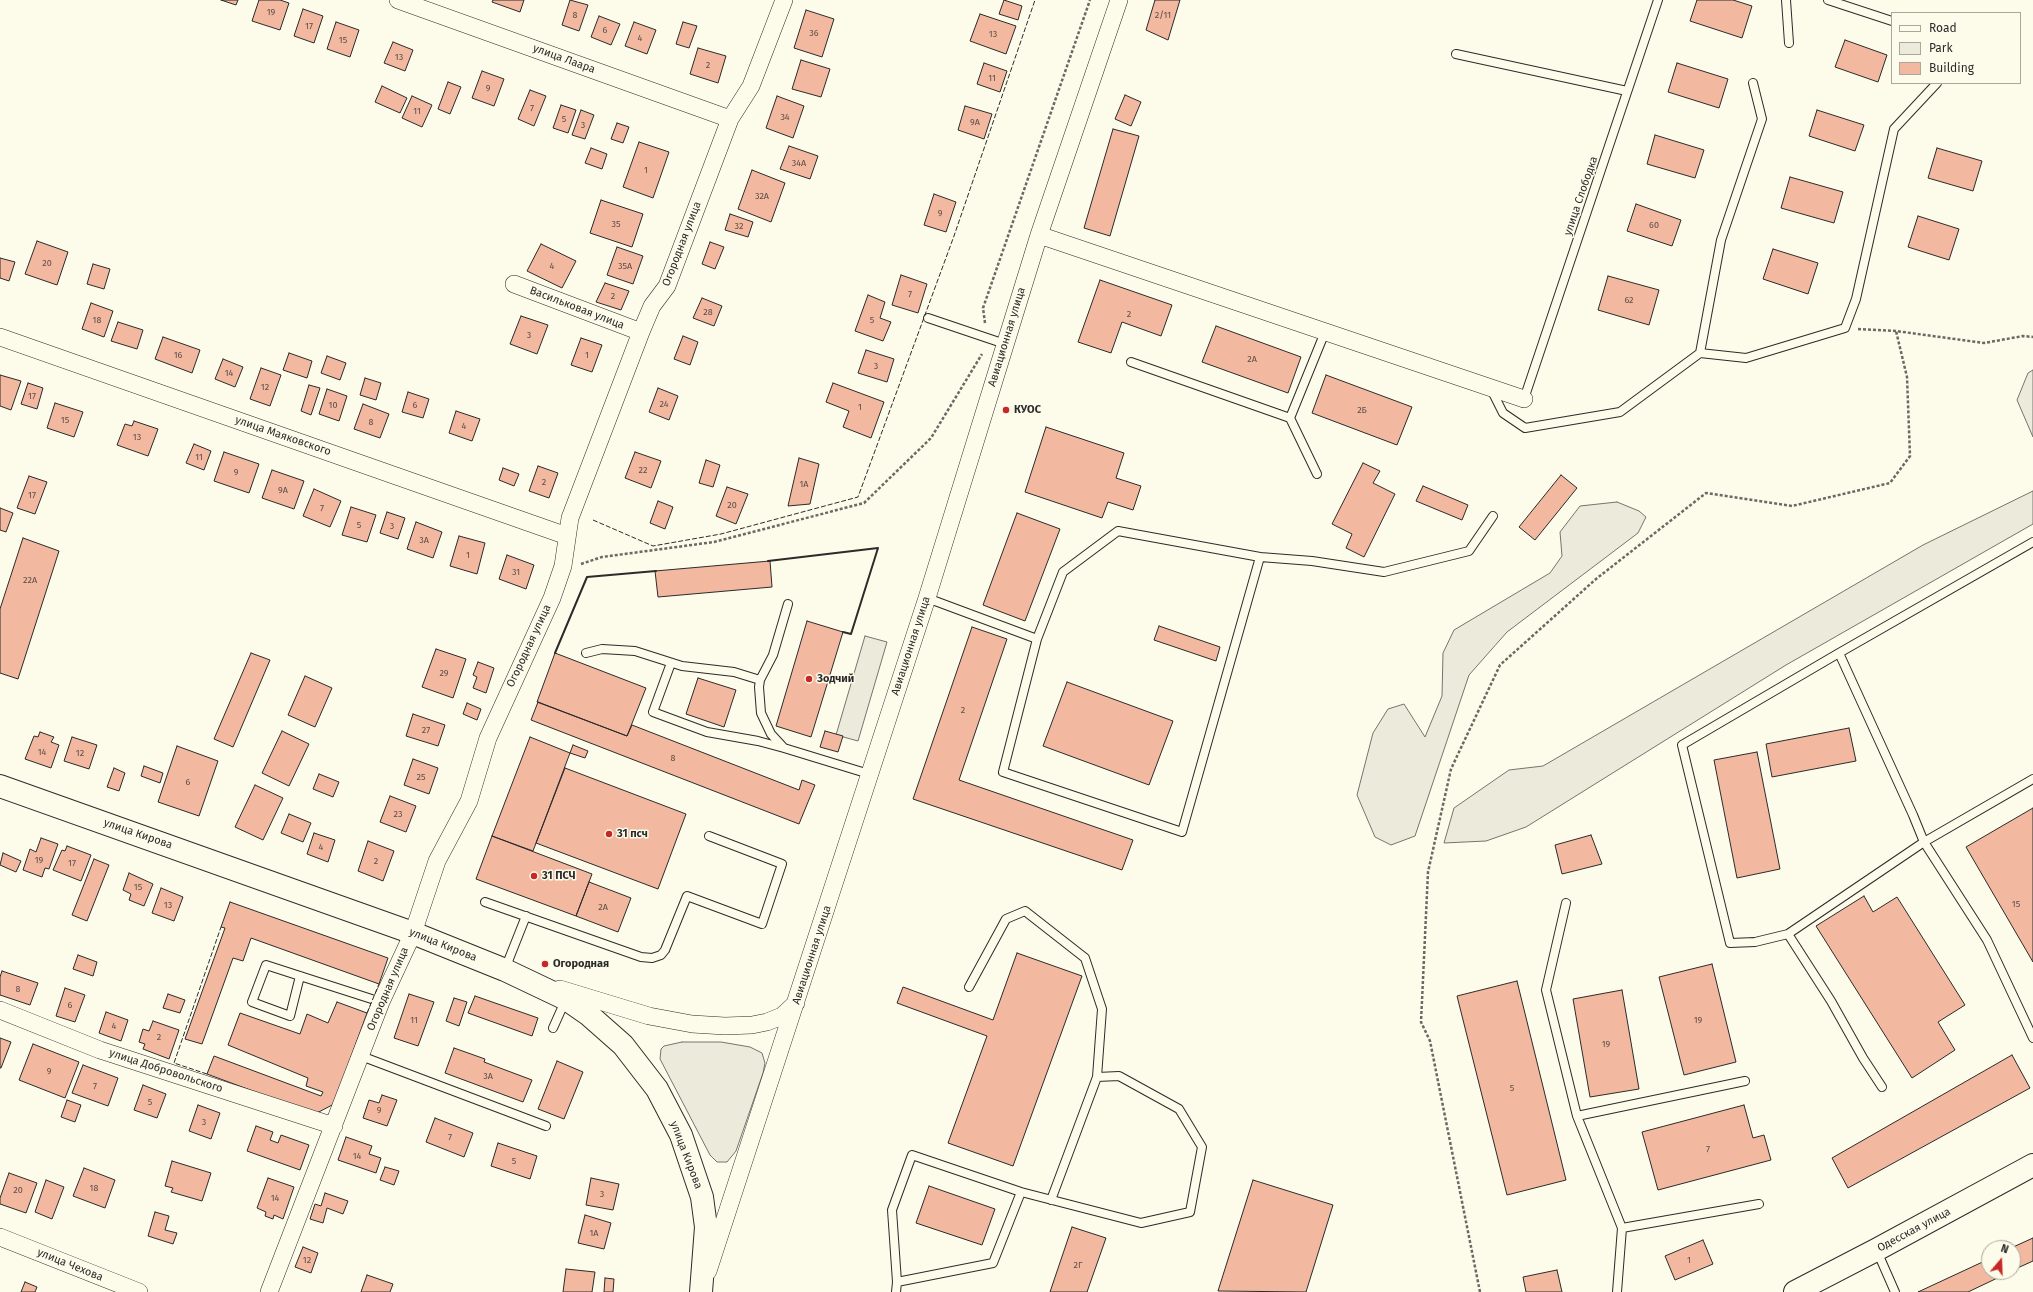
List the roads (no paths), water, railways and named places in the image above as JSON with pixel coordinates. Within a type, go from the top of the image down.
[{"type":"main road","name":"улица Кирова","points":[[0,786],[413,933],[505,970],[566,998],[589,1015],[623,1045],[657,1089],[681,1135],[702,1197],[706,1227],[702,1289]]},
{"type":"main road","name":"Одесская улица","points":[[1795,1292],[2033,1165]]},
{"type":"street","name":"улица Лаара","points":[[398,0],[730,119]]},
{"type":"street","name":"Огородная улица","points":[[269,1292],[381,1002],[413,933],[437,861],[469,801],[488,738],[552,598],[563,566],[570,518],[641,332],[652,306],[667,286],[730,119],[751,86],[784,0]]},
{"type":"street","name":"Авиационная улица","points":[[702,1289],[927,598],[998,342],[1039,235],[1119,0]]},
{"type":"street","points":[[1039,235],[1524,399]]},
{"type":"street","name":"Васильковая улица","points":[[514,284],[641,332]]},
{"type":"street","name":"улица Маяковского","points":[[0,337],[567,536]]},
{"type":"street","points":[[505,970],[612,1006],[649,1016],[692,1024],[725,1026],[752,1025],[767,1022],[782,1016],[796,1003]]},
{"type":"street","name":"улица Добровольского","points":[[0,1010],[100,1050],[334,1126]]},
{"type":"street","name":"улица Чехова","points":[[0,1237],[139,1292]]},
{"type":"lane","name":"улица Слободка","points":[[1524,399],[1658,0]]},
{"type":"lane","points":[[1786,0],[1789,43]]},
{"type":"lane","points":[[1828,0],[1891,21]]},
{"type":"lane","points":[[1456,54],[1627,91]]},
{"type":"lane","points":[[1700,353],[1721,240],[1762,118],[1753,84]]},
{"type":"lane","points":[[1491,388],[1503,413],[1525,428],[1606,415],[1620,412],[1700,353],[1746,358],[1845,328],[1856,299],[1894,129],[1936,84]]},
{"type":"lane","points":[[928,318],[998,342]]},
{"type":"lane","points":[[1290,418],[1325,332]]},
{"type":"lane","points":[[1131,362],[1290,418],[1317,474]]},
{"type":"lane","points":[[1260,557],[1182,832],[1003,772],[1037,639],[1063,572],[1118,531],[1260,557],[1312,561],[1384,572],[1469,551],[1493,516]]},
{"type":"lane","points":[[2033,542],[1682,745],[1730,942],[1755,942],[1788,934],[1924,842],[2033,779]]},
{"type":"lane","points":[[927,598],[1037,639]]},
{"type":"lane","points":[[784,748],[771,734],[761,713],[760,680],[773,655],[788,604]]},
{"type":"lane","points":[[586,653],[602,649],[635,651],[671,663],[734,672],[760,680]]},
{"type":"lane","points":[[1839,653],[1924,842],[1987,940],[2033,1038]]},
{"type":"lane","points":[[671,663],[653,712],[707,732],[758,741],[870,774]]},
{"type":"lane","points":[[485,902],[641,956],[652,958],[661,955],[665,950],[686,896],[762,924],[782,864],[709,836]]},
{"type":"lane","points":[[1566,902],[1546,990],[1577,1116],[1622,1228],[1617,1292]]},
{"type":"lane","points":[[968,987],[1006,918],[1025,911],[1085,958],[1102,1010],[1097,1077],[1051,1200]]},
{"type":"lane","points":[[505,970],[526,916]]},
{"type":"lane","points":[[1788,934],[1831,1000],[1882,1087]]},
{"type":"lane","points":[[300,976],[290,1016],[252,1002],[266,965],[381,1002]]},
{"type":"lane","points":[[553,1028],[566,998]]},
{"type":"lane","points":[[361,1056],[546,1126]]},
{"type":"lane","points":[[896,1292],[897,1282],[892,1210],[912,1155],[1021,1192],[1141,1223],[1190,1212],[1202,1147],[1178,1109],[1119,1076],[1097,1077]]},
{"type":"lane","points":[[1577,1116],[1745,1081]]},
{"type":"lane","points":[[897,1282],[993,1263],[1021,1192]]},
{"type":"lane","points":[[1622,1228],[1759,1204]]},
{"type":"lane","points":[[1876,1250],[1895,1292]]},
{"type":"place","name":"КУОС","points":[[1006,410]]},
{"type":"place","name":"Зодчий","points":[[809,679]]},
{"type":"place","name":"31 псч","points":[[609,834]]},
{"type":"place","name":"31 ПСЧ","points":[[534,876]]},
{"type":"place","name":"Огородная","points":[[545,964]]}]
